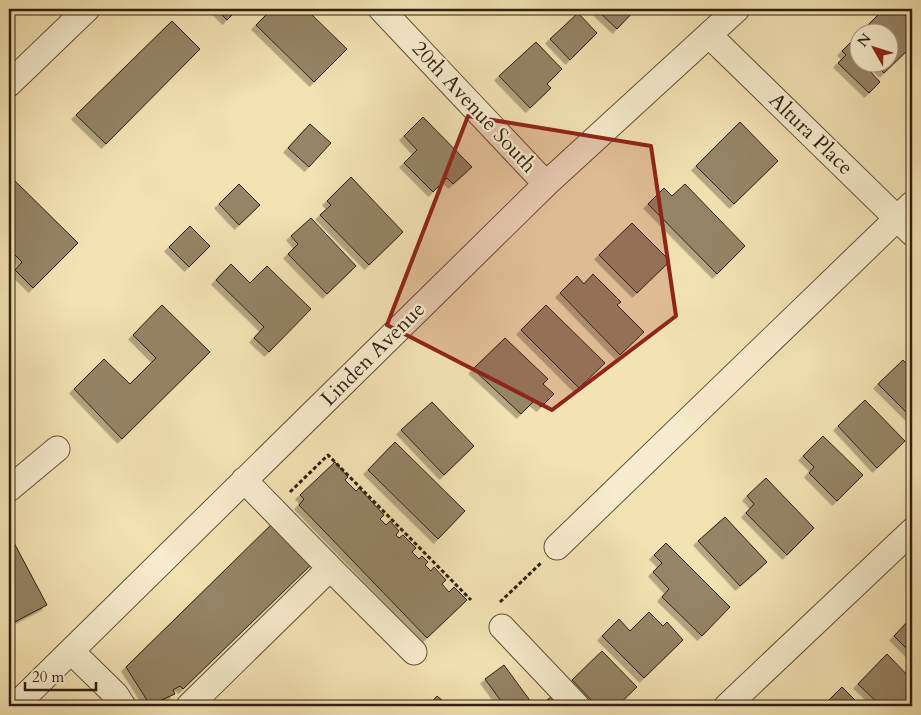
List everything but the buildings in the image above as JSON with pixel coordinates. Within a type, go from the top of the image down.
[{"type":"street","points":[[9,84],[87,9]]},
{"type":"street","name":"Linden Avenue","points":[[15,706],[546,184],[710,36],[737,9]]},
{"type":"street","name":"20th Avenue South","points":[[391,12],[546,184]]},
{"type":"street","name":"Altura Place","points":[[710,36],[908,218]]},
{"type":"street","points":[[558,547],[908,218]]},
{"type":"street","points":[[9,489],[57,449]]},
{"type":"street","points":[[244,480],[414,652]]},
{"type":"street","points":[[727,706],[912,531]]},
{"type":"street","points":[[189,706],[330,568]]},
{"type":"street","points":[[502,626],[577,706]]},
{"type":"street","points":[[71,651],[116,695],[123,706]]},
{"type":"path","points":[[284,488],[289,493],[328,455],[471,600]]},
{"type":"path","points":[[502,626],[489,613],[558,547]]},
{"type":"highlighted area","points":[[468,116],[651,146],[676,316],[552,410],[387,325]]}]
